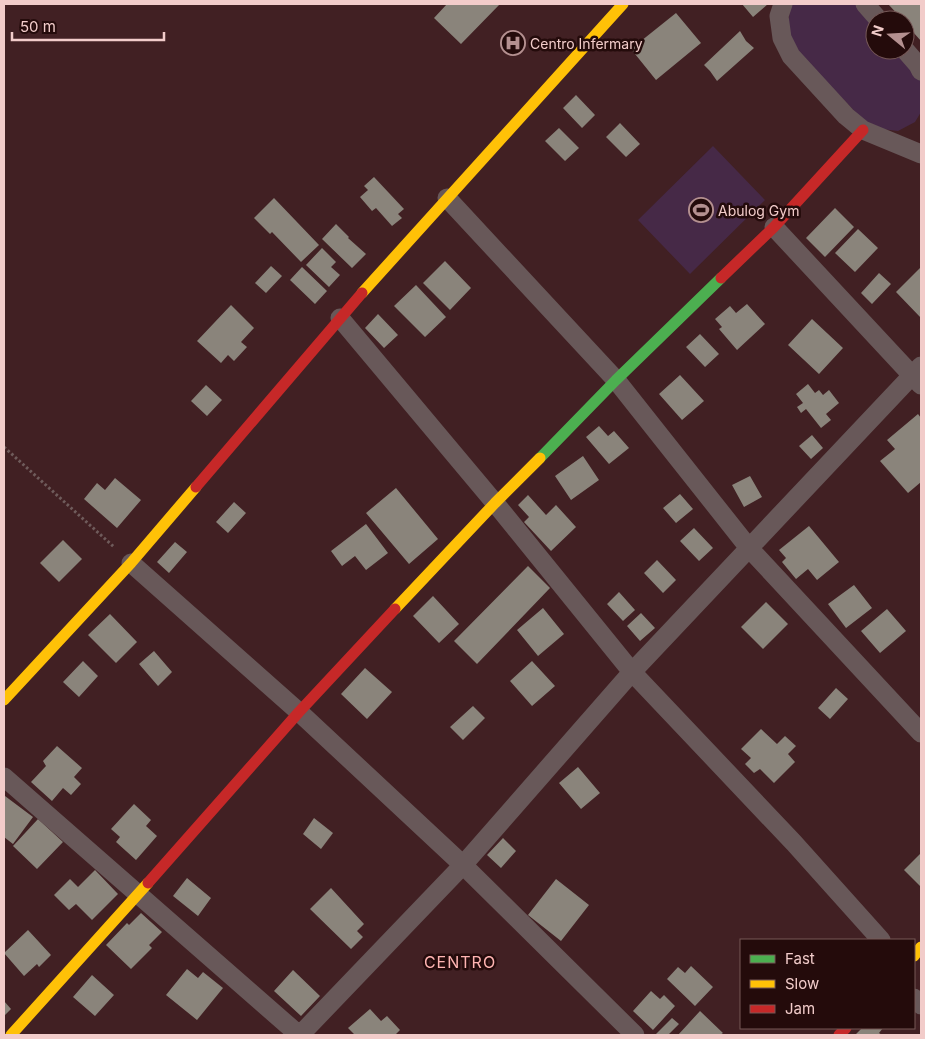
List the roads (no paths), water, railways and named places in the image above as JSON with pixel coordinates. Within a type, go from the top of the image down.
[{"type":"street","points":[[4,700],[131,563],[340,318],[623,4]]},
{"type":"street","points":[[783,4],[779,16],[782,38],[791,56],[846,116],[864,130],[921,154]]},
{"type":"street","points":[[913,60],[921,71]]},
{"type":"street","points":[[10,1035],[138,895],[299,712],[495,503],[616,380],[774,226],[864,130]]},
{"type":"street","points":[[447,198],[616,380],[749,548],[921,733]]},
{"type":"street","points":[[4,777],[300,1035],[462,865],[632,672],[749,548],[918,375],[774,226]]},
{"type":"street","points":[[340,318],[495,503],[632,672],[794,844],[879,939]]},
{"type":"street","points":[[131,563],[299,712],[462,865],[635,1035]]},
{"type":"place","name":"Centro Infermary","points":[[513,43]]},
{"type":"place","name":"Abulog Gym","points":[[701,210]]},
{"type":"district","name":"CENTRO","points":[[460,962]]}]
